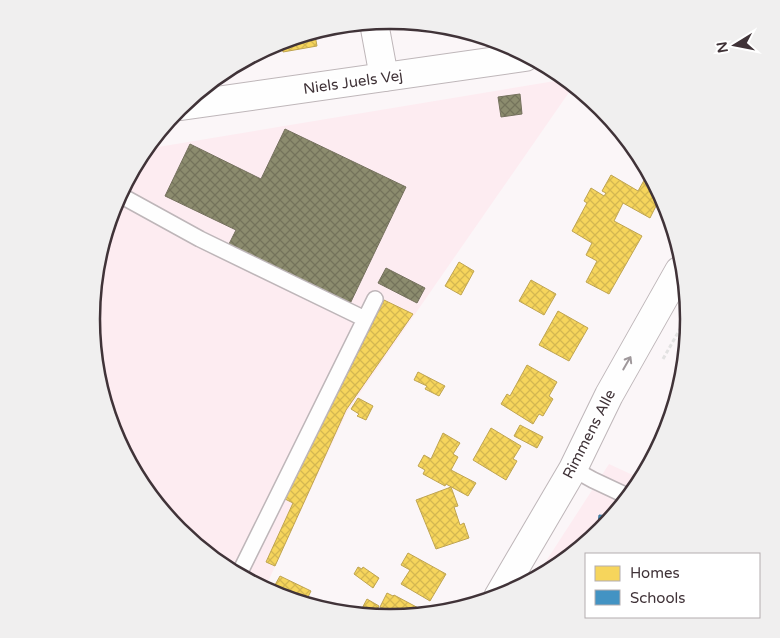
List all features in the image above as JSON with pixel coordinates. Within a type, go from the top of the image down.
[{"type":"street","points":[[375,29],[384,77]]},
{"type":"street","name":"Niels Juels Vej","points":[[196,104],[515,58]]},
{"type":"street","name":"Rimmens Alle","points":[[505,585],[573,469],[609,395],[677,276]]},
{"type":"lane","points":[[126,199],[200,239],[365,319]]},
{"type":"lane","points":[[242,568],[375,299]]},
{"type":"lane","points":[[573,469],[622,493]]},
{"type":"shaded area","points":[[555,81],[570,91],[347,412],[268,582],[245,570],[213,549],[185,524],[160,496],[139,464],[122,430],[105,376],[100,338],[100,300],[105,262],[122,208],[139,174],[156,147]]},
{"type":"shaded area","points":[[609,464],[634,476],[620,496],[595,524],[567,549],[544,564]]},
{"type":"building: Homes","points":[[316,39],[317,46],[283,52],[283,50]]},
{"type":"building: Homes","points":[[611,175],[638,191],[644,180],[657,205],[650,218],[623,203],[614,221],[642,236],[609,294],[586,282],[597,261],[586,255],[592,243],[572,231],[587,203],[584,201],[591,188],[604,196],[606,193],[602,191]]},
{"type":"building: Homes","points":[[459,262],[474,271],[461,295],[445,286]]},
{"type":"building: Homes","points":[[531,280],[556,294],[544,315],[519,301]]},
{"type":"building: Homes","points":[[384,300],[413,314],[346,410],[275,566],[266,562],[293,503],[285,499]]},
{"type":"building: Homes","points":[[558,311],[588,328],[569,361],[539,345]]},
{"type":"building: Homes","points":[[527,365],[557,382],[549,396],[553,399],[543,416],[539,414],[533,424],[501,404],[507,394],[510,396]]},
{"type":"building: Homes","points":[[418,372],[445,386],[439,396],[425,389],[427,386],[414,380]]},
{"type":"building: Homes","points":[[358,398],[373,406],[366,420],[357,416],[359,414],[351,409]]},
{"type":"building: Homes","points":[[520,425],[543,437],[537,448],[514,436]]},
{"type":"building: Homes","points":[[491,428],[521,446],[513,459],[517,461],[506,480],[473,460]]},
{"type":"building: Homes","points":[[443,433],[460,443],[453,454],[458,457],[451,470],[476,483],[468,496],[423,474],[425,470],[418,466],[424,455],[431,459]]},
{"type":"building: Homes","points":[[451,487],[458,506],[454,507],[460,525],[464,523],[469,538],[436,549],[416,500]]},
{"type":"building: Homes","points":[[408,553],[446,574],[430,601],[401,584],[410,570],[401,565]]},
{"type":"building: Homes","points":[[358,567],[362,569],[363,567],[379,578],[373,588],[354,574]]},
{"type":"building: Homes","points":[[280,576],[311,591],[308,597],[275,585]]},
{"type":"building: Homes","points":[[387,593],[418,608],[384,609],[380,607]]},
{"type":"building: Homes","points":[[367,599],[379,606],[377,609],[362,608]]},
{"type":"building: Industry","points":[[520,94],[522,114],[501,117],[498,97]]},
{"type":"building: Industry","points":[[285,129],[406,187],[348,308],[226,250],[236,230],[165,196],[190,144],[261,179]]},
{"type":"building: Industry","points":[[386,268],[425,288],[417,303],[378,283]]}]
